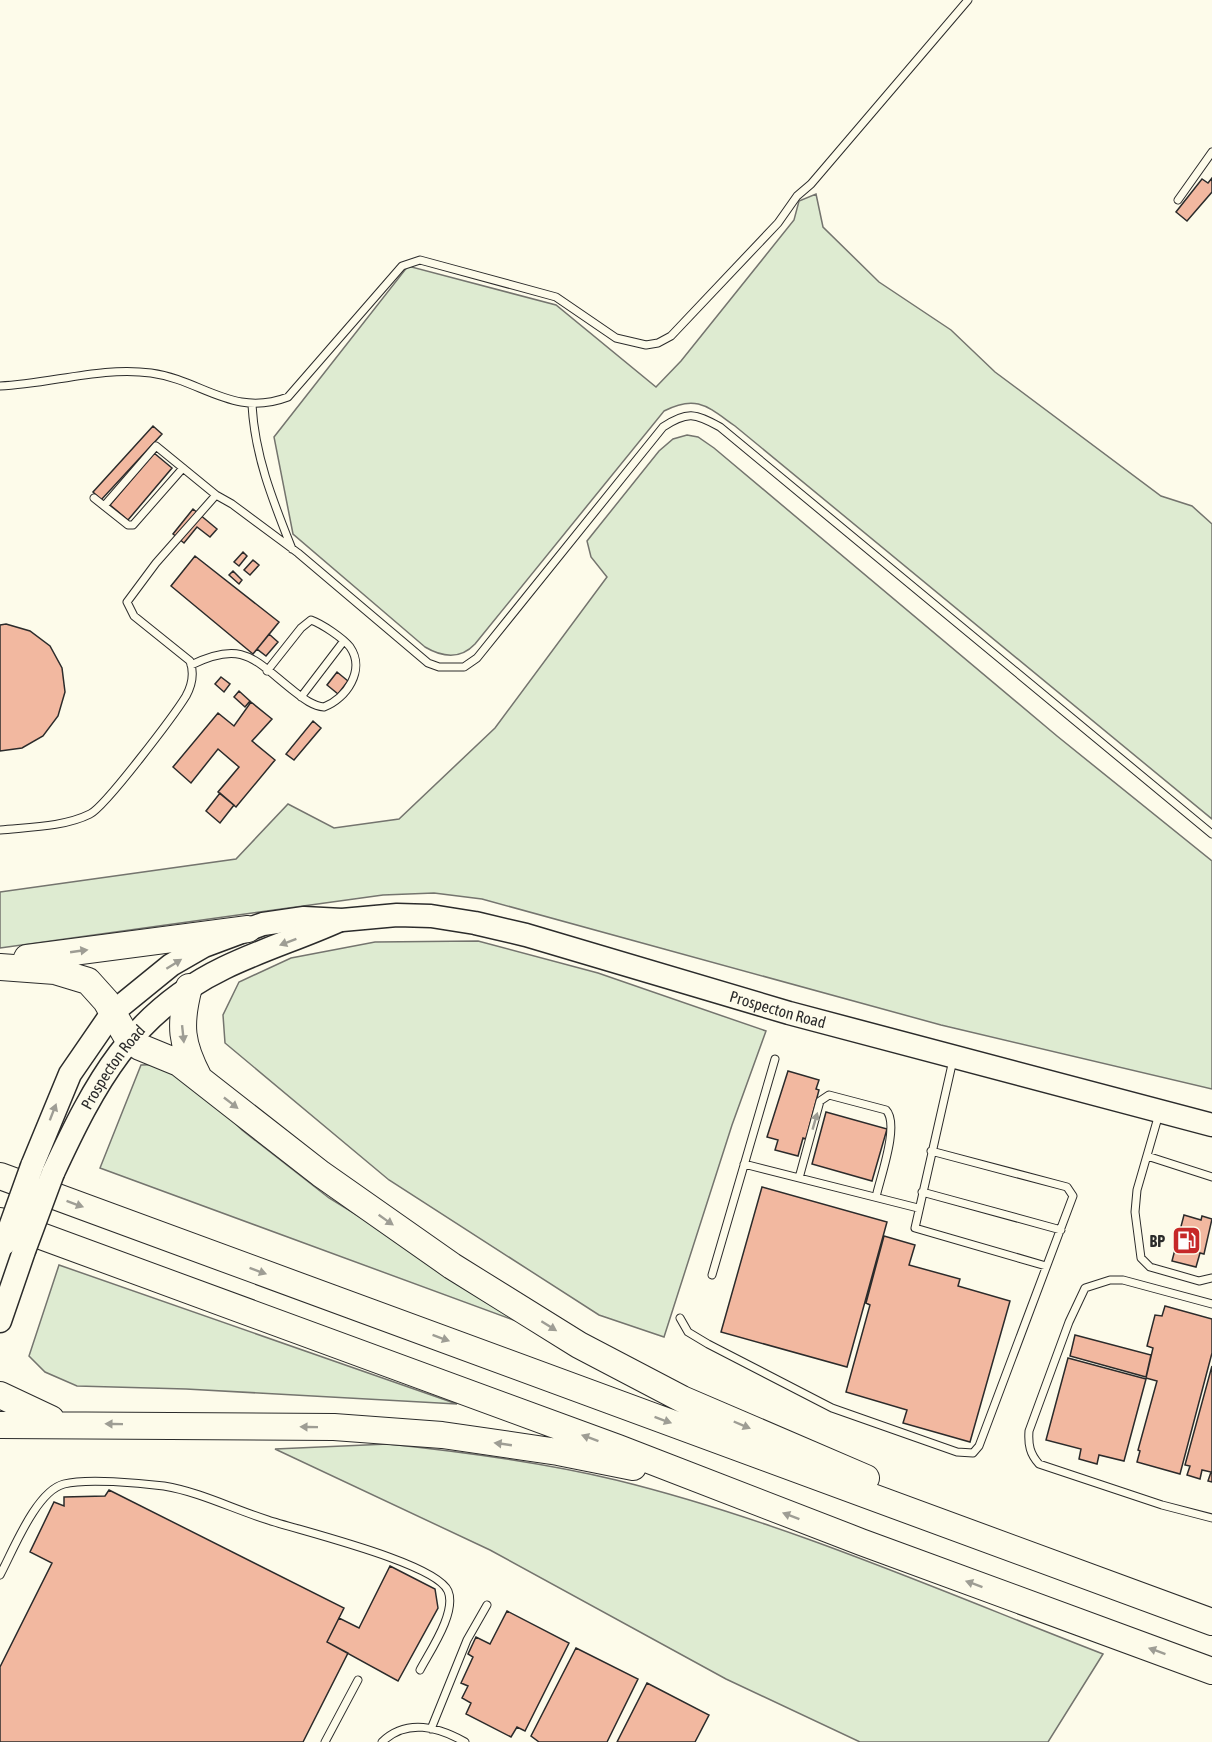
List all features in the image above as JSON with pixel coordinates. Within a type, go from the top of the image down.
[{"type":"highway","points":[[0,962],[248,929]]},
{"type":"highway","points":[[0,967],[54,971],[88,981],[106,1001],[128,1039],[140,1047],[179,1064],[199,1078],[321,1174],[452,1266],[579,1345],[682,1399],[888,1487],[901,1508]]},
{"type":"highway","points":[[189,987],[183,1007],[183,1039],[186,1052],[199,1078]]},
{"type":"highway","points":[[0,1176],[1212,1622]]},
{"type":"highway","points":[[7,1243],[705,1482],[1212,1671]]},
{"type":"highway","points":[[0,1395],[31,1412],[66,1424]]},
{"type":"highway","points":[[0,1425],[334,1427],[442,1435],[558,1452],[705,1482]]},
{"type":"main road","name":"Prospecton Road","points":[[43,1170],[70,1074],[85,1049],[112,1013],[171,965],[204,946],[248,929],[285,919],[342,920],[397,915],[431,916],[475,923],[526,935],[789,1013],[1212,1125]]},
{"type":"main road","name":"Prospecton Road","points":[[0,1321],[7,1243],[43,1170],[128,1039],[189,987],[248,957],[342,920]]},
{"type":"lane","points":[[0,386],[130,371],[165,375],[231,401],[252,405],[271,404],[288,397],[402,266],[411,261],[430,262],[556,297],[616,338],[646,345],[664,339],[778,223],[797,196],[810,184],[968,0]]},
{"type":"lane","points":[[1178,200],[1212,152]]},
{"type":"lane","points":[[252,405],[254,433],[263,475],[292,549]]},
{"type":"lane","points":[[104,506],[156,446],[216,495],[232,504],[292,549],[428,663],[439,667],[464,667],[477,658],[509,621],[663,427],[689,414],[697,416],[720,426],[1212,834]]},
{"type":"lane","points":[[94,498],[128,525],[133,525],[183,468]]},
{"type":"lane","points":[[0,830],[66,821],[93,813],[186,695],[192,676],[191,665],[185,655],[134,616],[127,602],[156,563],[216,495]]},
{"type":"lane","points":[[191,665],[210,656],[231,651],[244,654],[302,697],[316,706],[324,707],[346,692],[352,682],[356,667],[349,646],[311,621],[301,628],[267,671]]},
{"type":"lane","points":[[302,697],[343,642]]},
{"type":"lane","points":[[954,1056],[914,1224],[920,1231],[1046,1266]]},
{"type":"lane","points":[[712,1275],[775,1059]]},
{"type":"lane","points":[[799,1178],[823,1097],[829,1095],[886,1110],[892,1121],[876,1197]]},
{"type":"lane","points":[[1160,1111],[1136,1203],[1141,1258],[1150,1267],[1199,1281],[1212,1278]]},
{"type":"lane","points":[[680,1318],[688,1332],[708,1344],[832,1408],[967,1454],[973,1453],[979,1446],[1072,1202],[1071,1191],[1067,1187],[931,1151]]},
{"type":"lane","points":[[1147,1156],[1212,1177]]},
{"type":"lane","points":[[744,1164],[918,1208]]},
{"type":"lane","points":[[922,1192],[1061,1230]]},
{"type":"lane","points":[[1212,1304],[1123,1280],[1110,1280],[1085,1288],[1069,1322],[1029,1431],[1028,1441],[1033,1457],[1039,1464],[1162,1505],[1212,1518]]},
{"type":"lane","points":[[0,1575],[42,1498],[56,1487],[75,1483],[134,1484],[189,1492],[266,1520],[384,1556],[438,1579],[447,1588],[450,1607],[420,1670]]},
{"type":"lane","points":[[431,1729],[467,1640],[487,1605]]},
{"type":"lane","points":[[325,1742],[358,1680]]},
{"type":"lane","points":[[385,1739],[404,1728],[417,1726],[431,1729],[447,1738],[465,1742]]},
{"type":"green space","points":[[816,194],[823,227],[879,282],[951,330],[995,372],[1161,496],[1192,506],[1212,524],[1212,819],[735,426],[702,405],[685,404],[664,411],[475,644],[457,655],[444,655],[425,647],[293,534],[274,437],[408,266],[556,305],[656,387],[681,361],[794,220],[799,201]]},
{"type":"green space","points":[[687,435],[698,437],[714,448],[1057,736],[1212,861],[1212,1089],[941,1025],[482,899],[434,893],[383,895],[0,948],[0,892],[236,859],[288,804],[334,828],[399,819],[495,728],[607,577],[591,557],[587,541],[659,451],[673,439]]},
{"type":"green space","points":[[478,941],[598,973],[766,1031],[732,1125],[664,1337],[599,1315],[389,1180],[225,1043],[223,1015],[239,982],[291,958],[375,942]]},
{"type":"green space","points":[[176,1064],[242,1130],[329,1198],[546,1332],[100,1168],[141,1065]]},
{"type":"green space","points":[[59,1265],[457,1404],[186,1389],[77,1386],[45,1372],[29,1356]]},
{"type":"green space","points":[[388,1444],[474,1454],[560,1468],[678,1497],[862,1559],[1103,1654],[1048,1742],[860,1742],[726,1679],[490,1550],[275,1449]]},
{"type":"building","points":[[1212,178],[1212,192],[1187,221],[1176,212],[1202,179],[1208,183]]},
{"type":"building","points":[[153,426],[162,434],[101,500],[93,492]]},
{"type":"building","points":[[154,453],[172,468],[128,520],[110,505]]},
{"type":"building","points":[[193,509],[217,529],[210,537],[197,527],[184,543],[173,534]]},
{"type":"building","points":[[243,552],[247,556],[239,566],[234,562]]},
{"type":"building","points":[[195,556],[279,622],[253,654],[171,586]]},
{"type":"building","points":[[253,560],[259,565],[250,575],[244,570]]},
{"type":"building","points":[[233,571],[242,580],[239,584],[229,575]]},
{"type":"building","points":[[6,624],[30,631],[50,646],[62,668],[65,692],[58,716],[43,736],[22,748],[0,751],[0,625]]},
{"type":"building","points":[[269,634],[278,642],[266,656],[257,649]]},
{"type":"building","points":[[337,672],[348,681],[338,694],[327,685]]},
{"type":"building","points":[[221,677],[230,684],[224,692],[215,684]]},
{"type":"building","points":[[239,691],[250,701],[245,707],[234,697]]},
{"type":"building","points":[[251,702],[272,719],[252,741],[275,760],[236,807],[218,792],[239,767],[218,749],[191,783],[173,767],[218,713],[234,726]]},
{"type":"building","points":[[313,721],[321,728],[294,760],[286,754]]},
{"type":"building","points":[[220,793],[234,805],[220,823],[206,811]]},
{"type":"building","points":[[788,1071],[819,1080],[816,1089],[819,1090],[806,1139],[803,1138],[798,1156],[775,1150],[778,1140],[767,1137]]},
{"type":"building","points":[[826,1112],[887,1129],[872,1181],[812,1164]]},
{"type":"building","points":[[762,1187],[887,1222],[847,1367],[721,1332]]},
{"type":"building","points":[[1184,1215],[1201,1220],[1202,1216],[1212,1219],[1204,1254],[1200,1253],[1196,1267],[1172,1261]]},
{"type":"building","points":[[884,1236],[915,1245],[909,1265],[960,1279],[958,1286],[1010,1301],[970,1442],[903,1423],[907,1410],[846,1392],[870,1305],[866,1303]]},
{"type":"building","points":[[1165,1306],[1212,1319],[1212,1353],[1180,1474],[1137,1462],[1140,1451],[1138,1450],[1157,1381],[1146,1378],[1153,1348],[1147,1346],[1155,1315],[1162,1316]]},
{"type":"building","points":[[1075,1335],[1151,1355],[1146,1377],[1070,1356]]},
{"type":"building","points":[[1068,1358],[1146,1379],[1124,1461],[1099,1455],[1097,1464],[1079,1459],[1081,1449],[1046,1440]]},
{"type":"building","points":[[1212,1366],[1212,1482],[1208,1481],[1211,1472],[1202,1470],[1200,1479],[1187,1475],[1190,1466],[1185,1465]]},
{"type":"building","points":[[109,1490],[344,1608],[327,1642],[348,1653],[303,1742],[0,1742],[0,1667],[52,1563],[30,1552],[54,1502],[64,1506],[64,1497],[105,1496]]},
{"type":"building","points":[[390,1566],[435,1589],[438,1608],[398,1681],[327,1642],[339,1618],[359,1628]]},
{"type":"building","points":[[507,1611],[569,1643],[525,1731],[517,1727],[511,1737],[466,1714],[471,1703],[462,1698],[468,1686],[461,1683],[473,1657],[468,1654],[476,1637],[490,1644]]},
{"type":"building","points":[[576,1648],[638,1679],[607,1742],[539,1742],[531,1736]]},
{"type":"building","points":[[647,1683],[709,1715],[695,1742],[617,1742]]},
{"type":"place","name":"BP","points":[[1186,1241]]}]
